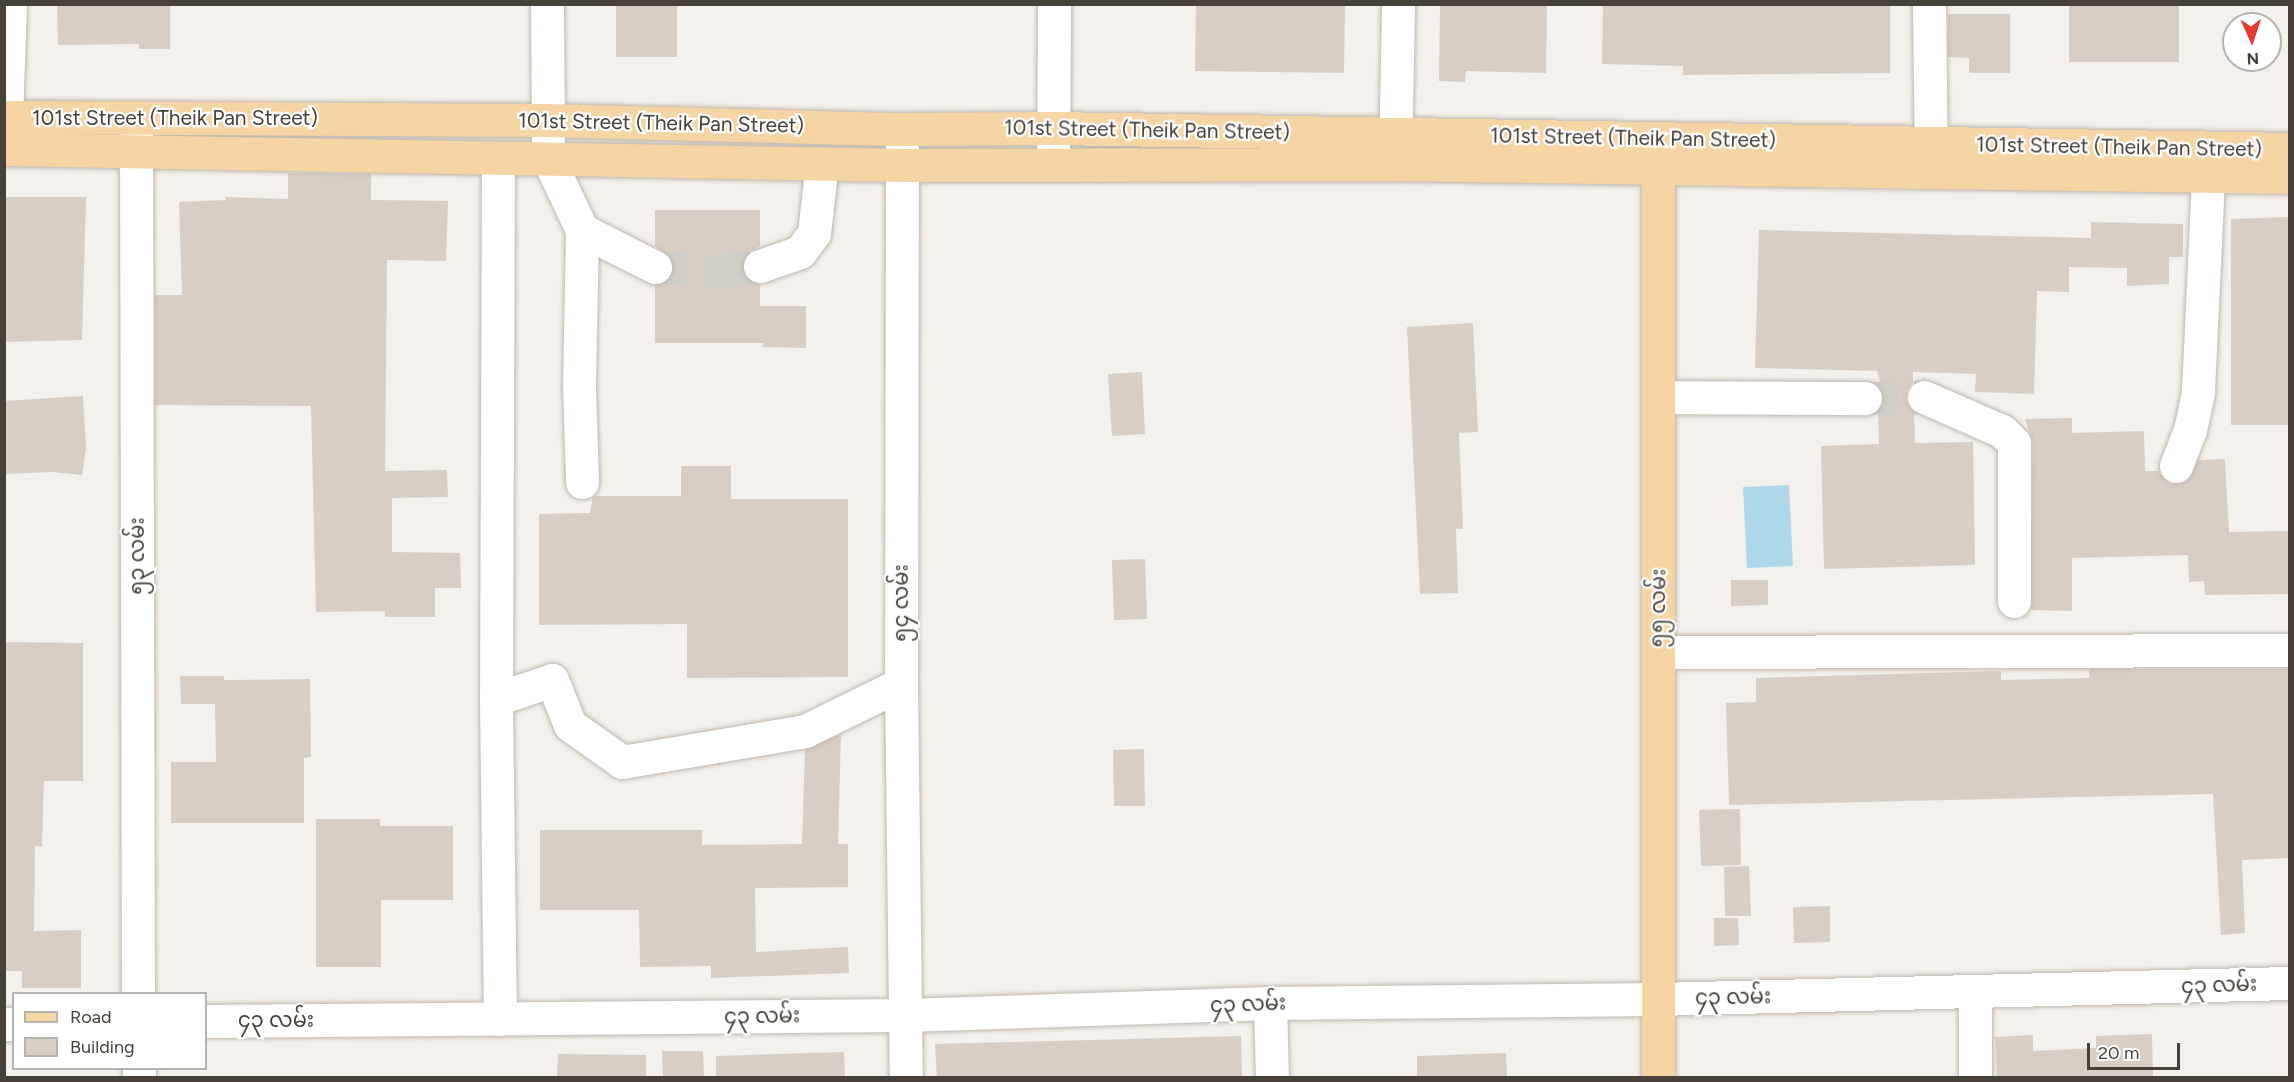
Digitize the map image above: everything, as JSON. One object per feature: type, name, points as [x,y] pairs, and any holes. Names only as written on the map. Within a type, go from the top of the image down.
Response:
[{"type":"main road","name":"101st Street (Theik Pan Street)","points":[[5,117],[547,120],[902,129],[1052,128],[1395,149],[1931,159],[2208,176],[2289,177]]},
{"type":"main road","name":"101st Street (Theik Pan Street)","points":[[5,150],[136,150],[498,159],[902,165],[1053,164],[1395,149]]},
{"type":"main road","name":"101st Street (Theik Pan Street)","points":[[1931,159],[2289,149]]},
{"type":"main road","name":"၅၅ လမ်း","points":[[1658,154],[1660,397],[1658,1077]]},
{"type":"street","points":[[5,150],[9,4]]},
{"type":"street","points":[[548,4],[548,158],[582,230],[579,385],[582,482]]},
{"type":"street","points":[[1053,164],[1054,4]]},
{"type":"street","points":[[1395,149],[1398,4]]},
{"type":"street","points":[[1929,4],[1931,159]]},
{"type":"street","name":"၅၃ လမ်း","points":[[136,118],[138,992]]},
{"type":"street","name":"၅၄ လမ်း","points":[[902,129],[902,684],[906,1077]]},
{"type":"street","points":[[498,159],[496,699],[500,1019]]},
{"type":"street","points":[[760,266],[800,252],[814,233],[822,164]]},
{"type":"street","points":[[2176,466],[2190,429],[2199,390],[2208,176]]},
{"type":"street","points":[[582,230],[655,267]]},
{"type":"street","points":[[1660,397],[1865,398]]},
{"type":"street","points":[[1924,397],[2002,431],[2014,443],[2014,601]]},
{"type":"street","points":[[1658,652],[2289,650]]},
{"type":"street","points":[[496,699],[552,680],[570,725],[622,762],[805,731],[902,684]]},
{"type":"street","name":"၄၃ လမ်း","points":[[207,1021],[906,1015],[1270,1003],[1657,999],[2289,983]]},
{"type":"street","points":[[1975,991],[1975,1077]]},
{"type":"street","points":[[1270,1003],[1272,1077]]},
{"type":"water","points":[[1789,485],[1793,566],[1747,568],[1743,487]]},
{"type":"building","points":[[57,4],[170,4],[170,49],[139,49],[139,44],[58,45]]},
{"type":"building","points":[[616,4],[677,4],[677,57],[616,57]]},
{"type":"building","points":[[1196,4],[1345,4],[1344,73],[1195,71]]},
{"type":"building","points":[[1440,4],[1547,6],[1546,73],[1466,71],[1465,82],[1439,81]]},
{"type":"building","points":[[1603,4],[1890,4],[1890,73],[1683,75],[1683,66],[1602,64]]},
{"type":"building","points":[[2069,4],[2179,4],[2179,62],[2069,62]]},
{"type":"building","points":[[1948,14],[2010,14],[2010,73],[1969,73],[1969,58],[1948,57]]},
{"type":"building","points":[[288,173],[371,174],[371,200],[448,201],[446,261],[387,260],[385,471],[447,470],[448,497],[392,498],[392,552],[460,553],[461,588],[435,588],[435,617],[385,617],[385,611],[316,612],[311,406],[155,405],[155,295],[182,295],[179,202],[226,200],[226,197],[288,199]]},
{"type":"building","points":[[4,197],[86,197],[82,340],[4,342]]},
{"type":"building","points":[[655,210],[760,210],[760,246],[745,254],[742,272],[748,281],[760,284],[760,306],[806,306],[806,348],[763,347],[763,343],[655,343],[655,285],[666,282],[674,267],[670,256],[655,246]]},
{"type":"building","points":[[2289,217],[2289,425],[2231,425],[2231,219]]},
{"type":"building","points":[[2091,222],[2183,224],[2183,257],[2169,257],[2169,284],[2127,286],[2127,268],[2069,267],[2069,292],[2037,291],[2034,394],[1975,392],[1976,374],[1913,372],[1913,382],[1907,390],[1906,400],[1914,412],[1915,443],[1973,442],[1975,565],[1824,569],[1821,446],[1879,444],[1878,411],[1884,398],[1877,371],[1755,368],[1759,230],[2091,238]]},
{"type":"building","points":[[1473,323],[1478,432],[1459,433],[1463,529],[1456,529],[1458,593],[1420,594],[1407,327]]},
{"type":"building","points":[[1142,372],[1145,434],[1112,436],[1108,374]]},
{"type":"building","points":[[83,396],[86,449],[82,475],[52,472],[5,474],[4,401]]},
{"type":"building","points":[[2072,418],[2072,433],[2144,431],[2145,471],[2158,471],[2170,484],[2187,481],[2198,460],[2225,459],[2229,532],[2289,531],[2289,594],[2205,595],[2204,581],[2189,582],[2188,555],[2072,558],[2072,611],[2030,610],[2033,443],[2025,419]]},
{"type":"building","points":[[681,466],[731,466],[731,499],[848,499],[848,677],[687,678],[687,624],[539,625],[539,514],[590,513],[593,496],[681,496]]},
{"type":"building","points":[[1145,559],[1147,619],[1114,620],[1112,560]]},
{"type":"building","points":[[1731,580],[1768,580],[1768,605],[1731,606]]},
{"type":"building","points":[[4,642],[83,643],[83,781],[44,781],[42,847],[35,846],[34,931],[81,930],[81,988],[22,988],[22,971],[4,971]]},
{"type":"building","points":[[2089,669],[2289,669],[2289,858],[2242,860],[2245,933],[2221,935],[2213,794],[1729,805],[1726,703],[1756,702],[1756,678],[2001,671],[2001,680],[2089,678]]},
{"type":"building","points":[[180,676],[224,676],[224,680],[310,679],[311,757],[304,758],[304,823],[171,823],[171,762],[216,762],[215,704],[181,704]]},
{"type":"building","points":[[841,734],[838,844],[848,844],[848,887],[755,888],[756,952],[848,947],[849,973],[711,978],[711,966],[640,967],[639,910],[540,910],[540,830],[702,830],[702,845],[802,844],[805,750]]},
{"type":"building","points":[[1144,749],[1145,806],[1114,806],[1113,750]]},
{"type":"building","points":[[1740,809],[1741,865],[1701,866],[1699,810]]},
{"type":"building","points":[[316,819],[380,819],[380,826],[453,826],[453,900],[381,900],[381,967],[316,967]]},
{"type":"building","points":[[1749,866],[1751,916],[1725,916],[1724,867]]},
{"type":"building","points":[[1830,906],[1830,942],[1794,943],[1793,907]]},
{"type":"building","points":[[1714,918],[1738,918],[1739,945],[1714,946]]},
{"type":"building","points":[[2152,1034],[2153,1077],[1997,1077],[1995,1037],[2033,1035],[2033,1051],[2096,1048],[2096,1036]]},
{"type":"building","points":[[1241,1036],[1242,1077],[937,1077],[935,1044]]},
{"type":"building","points":[[662,1051],[703,1051],[704,1077],[663,1077]]},
{"type":"building","points":[[844,1052],[845,1077],[716,1077],[716,1056]]},
{"type":"building","points":[[1506,1053],[1507,1077],[1417,1077],[1417,1056]]},
{"type":"building","points":[[558,1054],[646,1055],[646,1077],[557,1077]]},
{"type":"tunnel","points":[[655,267],[718,271],[760,266]]},
{"type":"tunnel","points":[[1865,398],[1924,397]]}]
